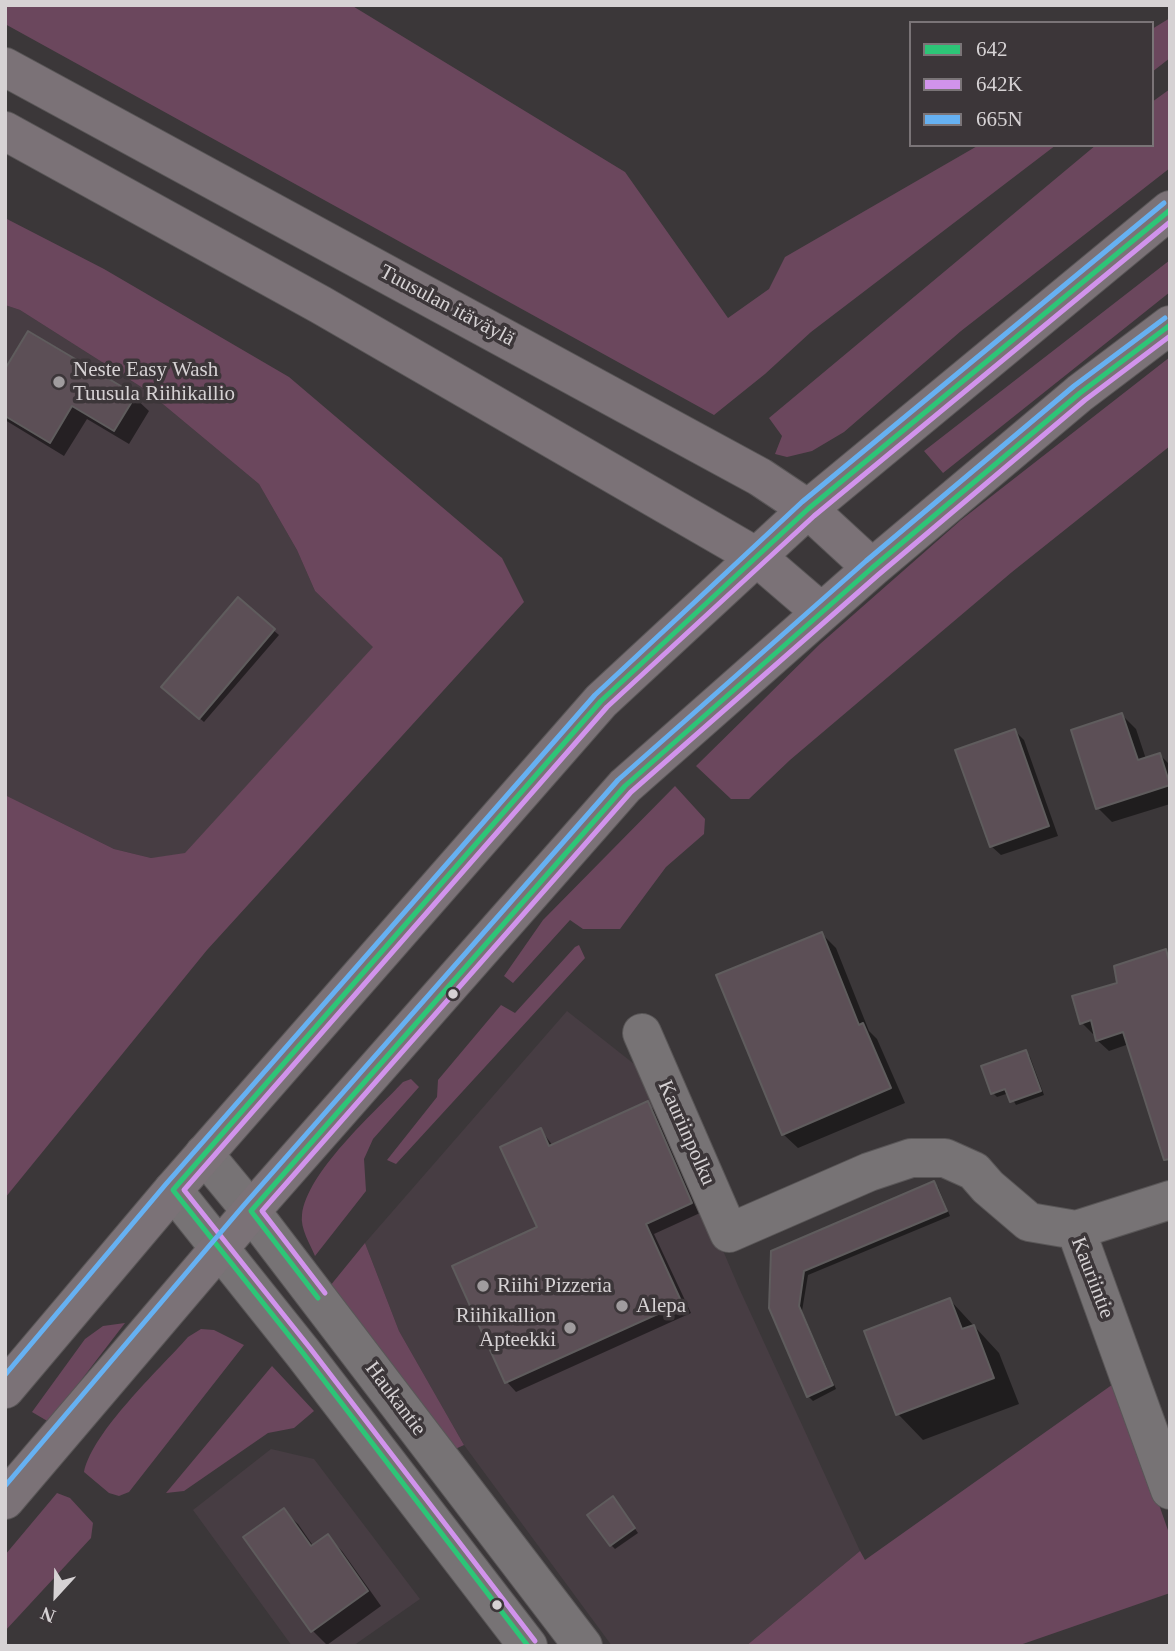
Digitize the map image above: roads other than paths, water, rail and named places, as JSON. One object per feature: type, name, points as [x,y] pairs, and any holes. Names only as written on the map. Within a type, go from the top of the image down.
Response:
[{"type":"main road","name":"Tuusulan itäväylä","points":[[5,67],[760,477],[808,509],[872,568]]},
{"type":"main road","points":[[5,131],[333,312],[757,556],[821,612]]},
{"type":"main road","points":[[5,1389],[204,1154],[601,701],[808,509],[1170,211]]},
{"type":"main road","points":[[5,1500],[251,1211],[625,786],[872,568],[1080,393],[1170,326]]},
{"type":"street","name":"Kauriinpolku","points":[[642,1033],[729,1233]]},
{"type":"street","name":"Haukantie","points":[[204,1154],[251,1211],[583,1646]]},
{"type":"street","name":"Kauriintie","points":[[729,1233],[869,1172],[911,1157],[945,1158],[974,1171],[988,1187],[1029,1222],[1076,1230],[1170,1490]]},
{"type":"street","points":[[173,1190],[528,1646]]},
{"type":"street","points":[[1076,1230],[1170,1200]]},
{"type":"place","name":"Neste Easy Wash Tuusula Riihikallio","points":[[59,382]]},
{"type":"place","name":"Riihi Pizzeria","points":[[483,1286]]},
{"type":"place","name":"Alepa","points":[[622,1306]]},
{"type":"place","name":"Riihikallion Apteekki","points":[[570,1328]]}]
